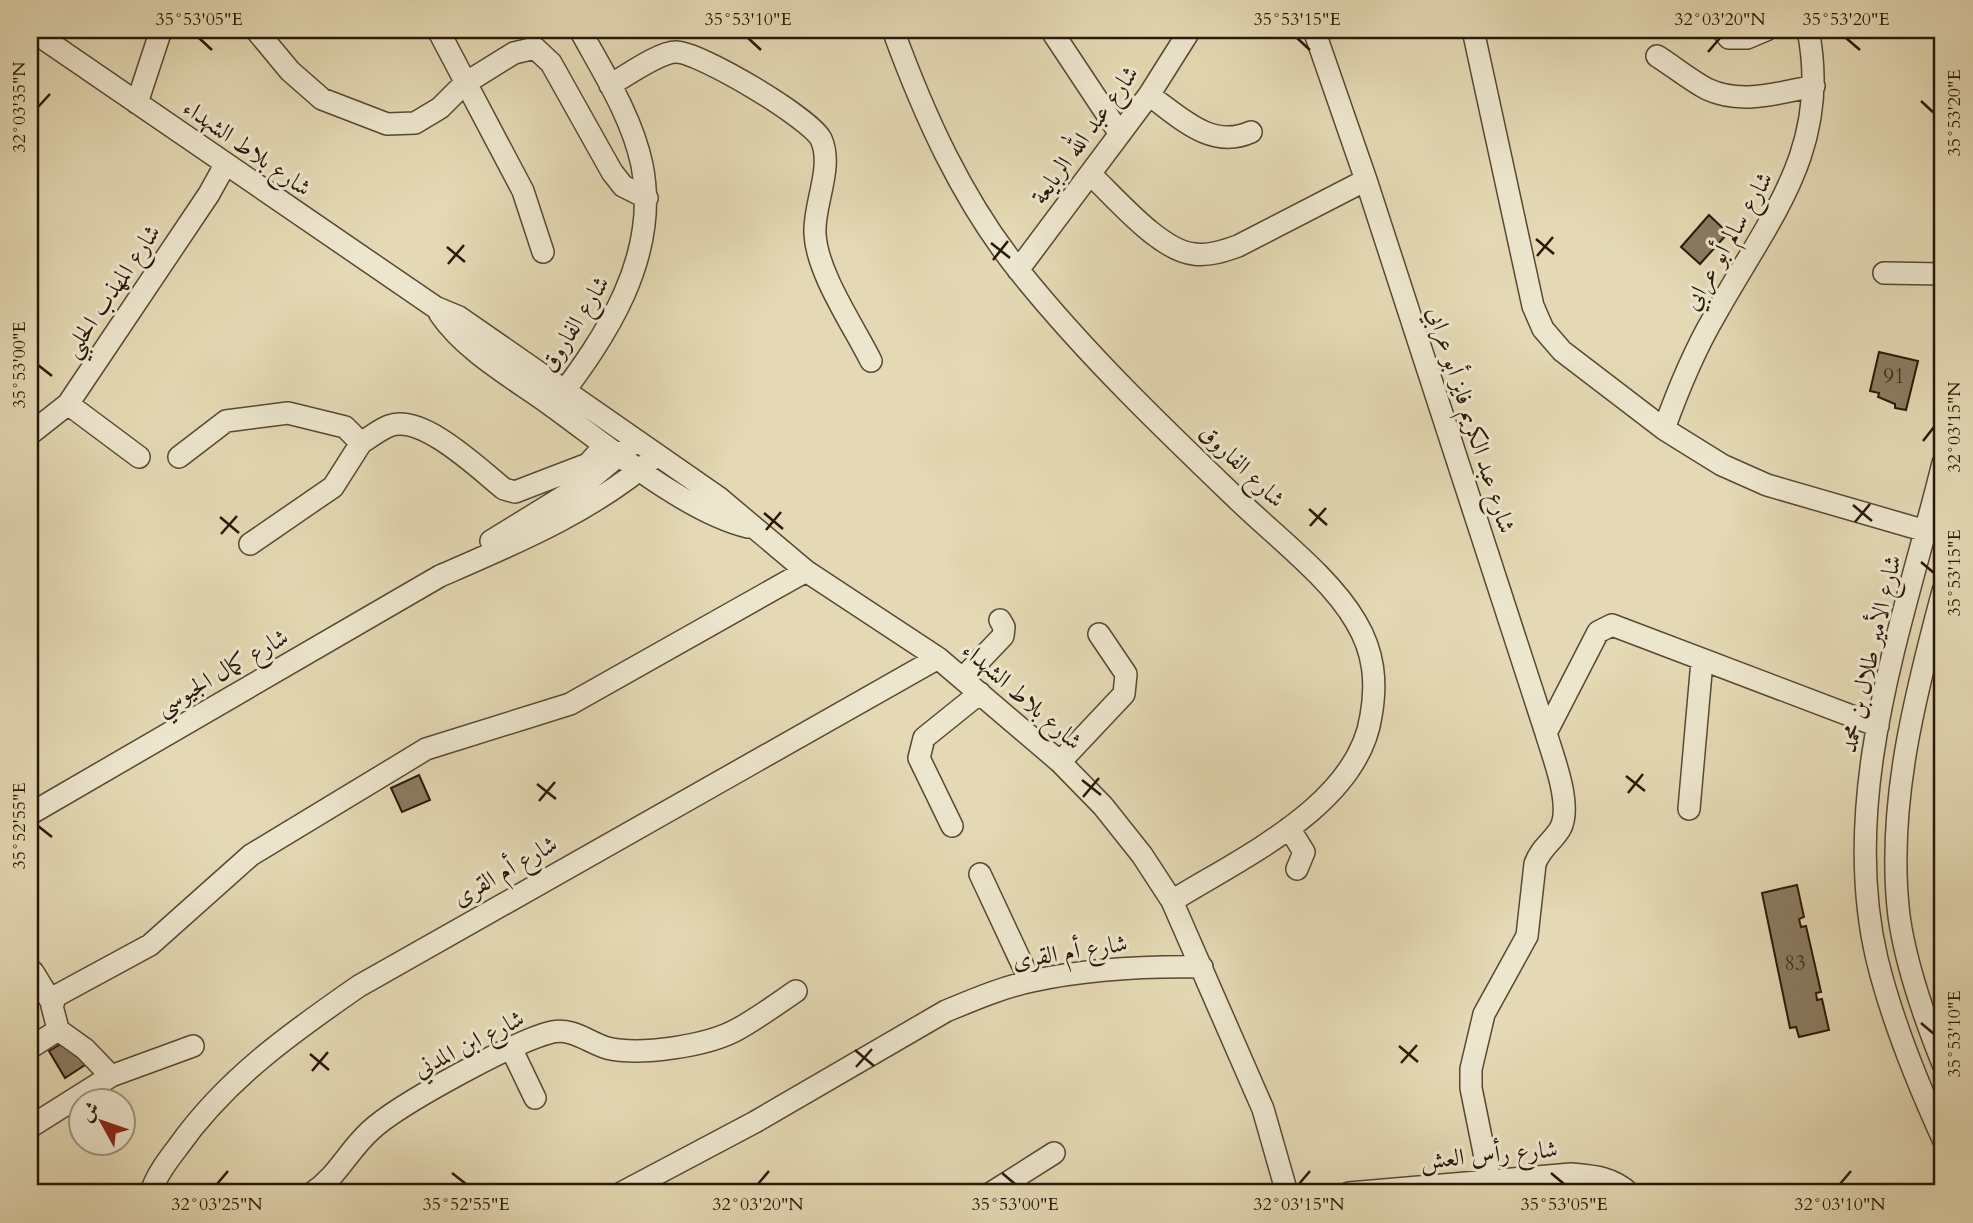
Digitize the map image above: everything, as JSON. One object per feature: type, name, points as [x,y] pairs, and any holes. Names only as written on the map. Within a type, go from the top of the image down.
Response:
[{"type":"street","name":"شارع بلاط الشهداء","points":[[31,30],[435,307],[459,317],[559,398],[612,450],[640,471],[710,513],[753,529]]},
{"type":"street","points":[[137,103],[161,30]]},
{"type":"street","points":[[256,30],[290,71],[322,99],[387,124],[415,123],[440,108],[464,84],[523,48],[540,50],[551,63],[612,172],[623,186],[646,198]]},
{"type":"street","points":[[438,30],[464,84],[523,191],[542,252]]},
{"type":"street","name":"شارع الفاروق","points":[[559,398],[606,332],[630,286],[641,245],[646,198],[641,163],[610,85],[580,30]]},
{"type":"street","name":"شارع الفاروق","points":[[893,30],[940,147],[974,205],[1018,270],[1070,330],[1340,599],[1369,647],[1374,676],[1372,707],[1361,750],[1289,828],[1172,901]]},
{"type":"street","points":[[1051,30],[1120,134]]},
{"type":"street","name":"شارع عبد الله الربايعة","points":[[1018,270],[1149,95],[1190,30]]},
{"type":"street","name":"شارع عبد الكريم فايز أبو عرابي","points":[[1314,30],[1366,180],[1546,733],[1564,807],[1560,830],[1538,854],[1531,887],[1527,936],[1484,1014],[1474,1049],[1471,1088],[1490,1182]]},
{"type":"street","points":[[1473,30],[1533,306],[1543,329],[1562,351],[1664,429],[1722,465],[1767,485],[1935,534]]},
{"type":"street","points":[[1723,30],[1729,38],[1747,38],[1766,30]]},
{"type":"street","name":"شارع سالم أبو عرابي","points":[[1664,429],[1684,373],[1794,178],[1807,137],[1814,86],[1808,30]]},
{"type":"street","points":[[610,85],[667,53],[681,52],[711,64],[754,89],[788,109],[816,131],[824,151],[823,176],[815,209],[815,236],[820,261],[871,361]]},
{"type":"street","points":[[1657,56],[1707,89],[1730,95],[1755,97],[1814,86]]},
{"type":"street","points":[[1149,95],[1196,129],[1218,138],[1235,139],[1251,132]]},
{"type":"street","name":"شارع المهذب الحلبي","points":[[30,434],[68,404],[202,205],[225,165]]},
{"type":"street","points":[[1090,174],[1171,247],[1195,254],[1221,252],[1238,246],[1366,180]]},
{"type":"street","points":[[1884,273],[1943,274]]},
{"type":"street","name":"شارع بلاط الشهداء","points":[[559,398],[657,455],[718,497],[806,571],[938,658],[1060,762],[1103,807],[1142,855],[1172,901],[1263,1109],[1287,1193]]},
{"type":"street","points":[[68,404],[139,457]]},
{"type":"street","points":[[179,457],[226,421],[288,413],[345,426],[360,443]]},
{"type":"street","points":[[250,544],[333,487],[360,443],[390,425],[413,426],[437,436],[504,489],[515,492],[588,464],[612,450]]},
{"type":"street","name":"شارع كمال الجيوسي","points":[[440,576],[468,555],[587,482],[612,450],[635,440]]},
{"type":"street","name":"شارع كمال الجيوسي","points":[[30,814],[440,576],[511,545],[640,471],[657,455]]},
{"type":"street","name":"شارع الأمير طلال بن محمد","points":[[1943,463],[1935,534],[1878,726],[1869,796],[1866,869],[1877,957],[1902,1038],[1943,1139]]},
{"type":"street","points":[[52,1003],[56,996],[150,945],[251,855],[426,749],[569,704],[806,571]]},
{"type":"street","points":[[1942,603],[1908,745],[1899,802],[1896,872],[1907,955],[1943,1064]]},
{"type":"street","points":[[963,678],[1003,636],[1004,627],[1000,620]]},
{"type":"street","points":[[1546,733],[1598,632],[1612,625],[1878,726]]},
{"type":"street","points":[[1060,762],[1124,694],[1126,674],[1100,634]]},
{"type":"street","name":"شارع أم القرى","points":[[151,1193],[171,1156],[219,1096],[276,1044],[359,986],[938,658]]},
{"type":"street","points":[[1689,809],[1702,661]]},
{"type":"street","points":[[952,826],[919,758],[919,747],[924,738],[981,693]]},
{"type":"street","points":[[1289,828],[1304,852],[1297,869]]},
{"type":"street","points":[[980,874],[1030,981]]},
{"type":"street","name":"شارع أم القرى","points":[[621,1193],[755,1122],[946,1011],[1030,981],[1135,966],[1202,967]]},
{"type":"street","points":[[30,1048],[53,1035],[57,1029],[52,1003],[33,972]]},
{"type":"street","name":"شارع ابن المدني","points":[[312,1193],[340,1170],[355,1146],[372,1129],[397,1111],[511,1048],[554,1032],[572,1032],[607,1048],[664,1050],[735,1031],[796,991]]},
{"type":"street","points":[[57,1029],[72,1038],[111,1076]]},
{"type":"street","points":[[30,1126],[111,1076],[192,1046]]},
{"type":"street","points":[[511,1048],[536,1098]]},
{"type":"street","points":[[991,1193],[1054,1153]]},
{"type":"street","name":"شارع رأس العش","points":[[1349,1193],[1571,1174],[1614,1181],[1629,1193]]},
{"type":"building","points":[[1709,215],[1728,233],[1700,264],[1681,247]]},
{"type":"building","points":[[1879,352],[1918,361],[1906,410],[1895,408],[1895,404],[1878,397],[1879,393],[1870,391]]},
{"type":"building","points":[[419,775],[430,800],[402,812],[391,788]]},
{"type":"building","points":[[1797,885],[1804,917],[1799,919],[1801,927],[1806,926],[1821,992],[1816,993],[1817,1000],[1822,999],[1829,1030],[1799,1037],[1796,1027],[1790,1028],[1762,893]]},
{"type":"building","points":[[69,1039],[85,1065],[65,1078],[49,1051]]}]
